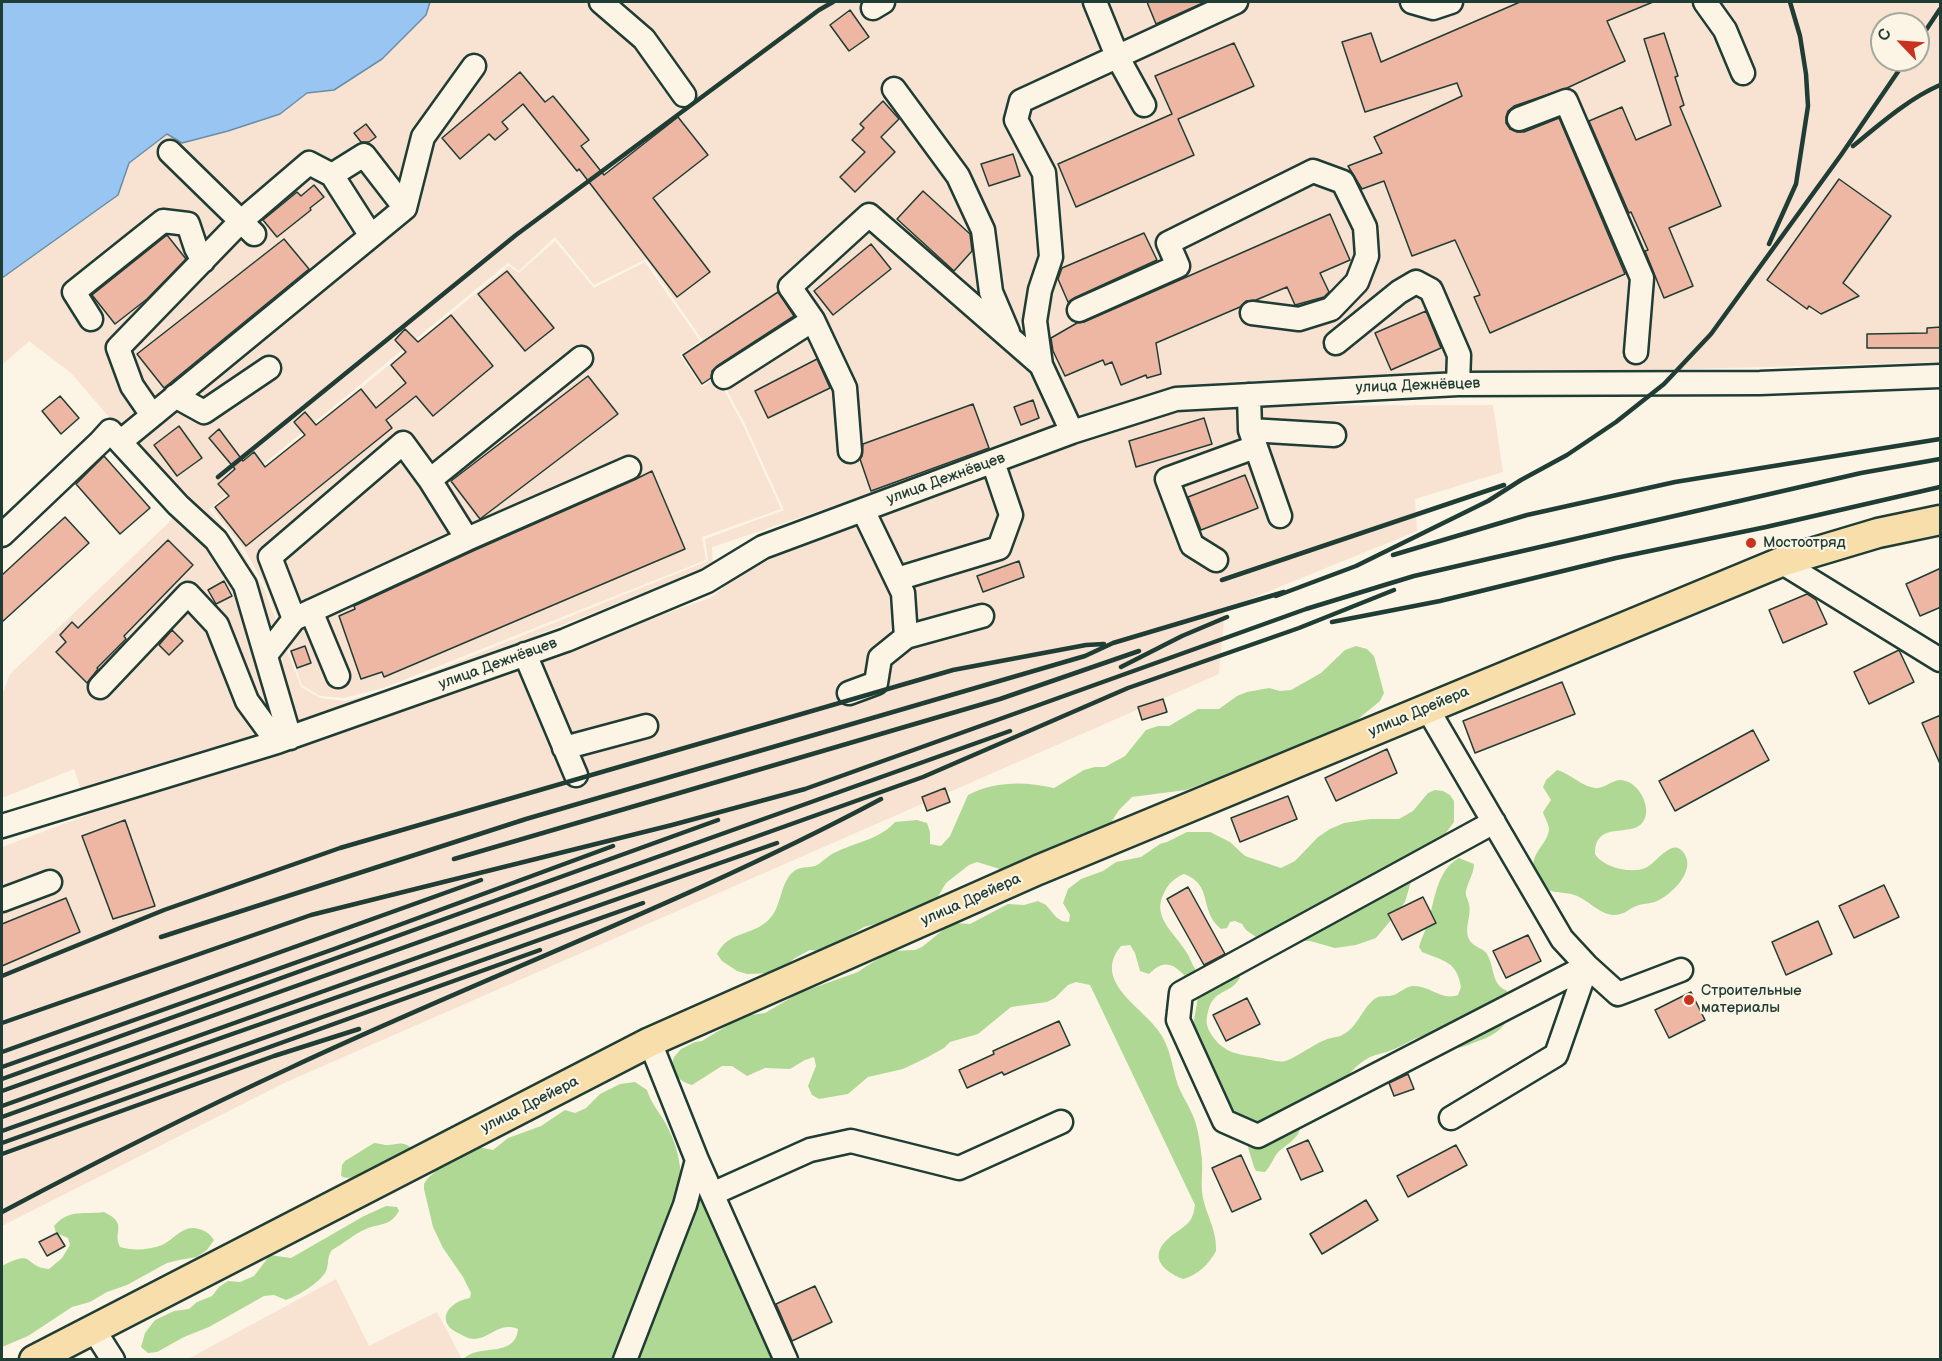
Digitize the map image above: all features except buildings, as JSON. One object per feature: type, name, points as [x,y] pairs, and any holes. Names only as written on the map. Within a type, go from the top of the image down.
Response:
[{"type":"main road","name":"улица Дрейера","points":[[34,1359],[650,1042],[1038,870],[1781,562],[1878,533],[1941,519]]},
{"type":"street","points":[[601,2],[644,39],[684,95]]},
{"type":"street","points":[[1095,2],[1117,56],[1144,105]]},
{"type":"street","points":[[1072,432],[1041,365],[1035,321],[1040,290],[1050,257],[1044,173],[1016,120],[1021,101],[1236,2]]},
{"type":"street","points":[[1412,2],[1433,8],[1451,2]]},
{"type":"street","points":[[1705,2],[1725,30],[1743,73]]},
{"type":"street","points":[[120,442],[405,208],[423,137],[474,66]]},
{"type":"street","points":[[894,89],[958,176],[983,230],[991,292],[1011,339]]},
{"type":"street","points":[[1519,119],[1566,101],[1642,278],[1636,352]]},
{"type":"street","points":[[170,152],[247,228]]},
{"type":"street","points":[[332,175],[364,155],[405,208]]},
{"type":"street","points":[[152,415],[132,386],[118,348],[203,261],[247,228],[309,163],[332,175],[371,236]]},
{"type":"street","points":[[1079,310],[1178,266],[1168,243],[1313,171],[1342,182],[1365,227],[1367,256],[1357,282],[1331,309],[1299,319],[1252,313]]},
{"type":"street","points":[[850,451],[845,388],[813,320],[790,287],[869,214],[1041,365]]},
{"type":"street","points":[[92,319],[74,292],[163,221],[188,224],[203,261]]},
{"type":"street","points":[[1336,343],[1416,282],[1431,290],[1459,355],[1458,384]]},
{"type":"street","points":[[724,377],[813,320]]},
{"type":"street","points":[[430,480],[581,358]]},
{"type":"street","points":[[175,396],[204,412],[269,368]]},
{"type":"street","name":"улица Дежнёвцев","points":[[2,826],[284,740],[566,640],[707,581],[763,548],[1072,432],[1176,399],[1458,384],[1760,383],[1941,376]]},
{"type":"street","points":[[1249,395],[1252,439],[1280,516]]},
{"type":"street","points":[[2,535],[110,431],[178,506],[216,540],[245,585],[266,655],[284,740]]},
{"type":"street","points":[[1216,560],[1192,545],[1167,479],[1252,439],[1334,435]]},
{"type":"street","points":[[338,676],[270,557],[403,443],[430,480],[467,539]]},
{"type":"street","points":[[897,579],[999,548],[1011,515],[993,462]]},
{"type":"street","points":[[266,655],[303,615],[467,539],[629,468]]},
{"type":"street","points":[[863,510],[903,593],[906,637]]},
{"type":"street","points":[[1781,562],[1941,660]]},
{"type":"street","points":[[100,687],[188,594],[217,625],[247,701],[284,740]]},
{"type":"street","points":[[849,693],[876,683],[880,658],[906,637],[982,616]]},
{"type":"street","points":[[525,654],[576,775]]},
{"type":"street","points":[[1427,708],[1562,939],[1587,966],[1618,994],[1681,970]]},
{"type":"street","points":[[564,748],[646,726]]},
{"type":"street","points":[[1494,822],[1181,993],[1178,1020],[1224,1121],[1258,1136],[1587,966]]},
{"type":"street","points":[[2,900],[50,882]]},
{"type":"street","points":[[1451,1118],[1556,1055],[1587,966]]},
{"type":"street","points":[[650,1042],[697,1160],[786,1359]]},
{"type":"street","points":[[712,1194],[810,1150],[851,1141],[959,1168],[1061,1122]]},
{"type":"street","points":[[625,1359],[685,1205],[697,1160]]},
{"type":"street","points":[[94,1330],[113,1359]]},
{"type":"shaded area","points":[[430,2],[1940,2],[1940,362],[1224,382],[1180,390],[712,547],[713,565],[347,711],[83,796],[74,769],[2,798],[2,695],[10,674],[186,506],[71,373],[29,341],[2,365],[2,278],[118,195],[129,163],[168,133],[280,114],[307,93],[334,90],[426,15]],"holes":[[[555,237],[594,285],[646,259],[703,341],[683,355],[702,384],[718,374],[745,424],[784,510],[705,539],[708,561],[387,690],[345,701],[320,698],[301,687],[264,589],[241,550],[209,509],[508,263],[519,271]]]},
{"type":"shaded area","points":[[555,241],[594,288],[645,262],[700,341],[680,355],[702,387],[717,377],[743,425],[781,509],[702,537],[706,560],[386,687],[344,698],[320,696],[302,685],[266,587],[244,549],[213,510],[509,266],[519,273]]},
{"type":"shaded area","points":[[1493,405],[1503,472],[1415,499],[1417,531],[1225,609],[1219,674],[282,1084],[2,1226],[2,847],[200,773],[710,598],[767,554],[1177,406]]},
{"type":"shaded area","points":[[336,1279],[369,1346],[437,1312],[462,1359],[188,1359]]},
{"type":"green space","points":[[1356,646],[1367,649],[1374,656],[1384,693],[1380,701],[1351,725],[1269,758],[1213,784],[1204,783],[1186,790],[1132,797],[1119,810],[1103,835],[1003,870],[977,862],[969,865],[946,883],[933,905],[899,918],[864,927],[827,949],[810,950],[773,973],[747,974],[737,971],[722,961],[717,954],[733,938],[759,927],[771,918],[788,877],[793,872],[815,866],[842,849],[882,833],[895,822],[917,820],[927,823],[930,844],[941,846],[950,836],[968,795],[978,790],[1010,784],[1032,784],[1054,788],[1084,770],[1105,767],[1125,756],[1146,730],[1158,726],[1169,726],[1198,709],[1219,709],[1247,692],[1269,688],[1280,691],[1291,690],[1321,673],[1345,650]]},
{"type":"green space","points":[[1557,770],[1595,788],[1621,780],[1632,784],[1640,792],[1646,809],[1642,823],[1628,830],[1610,832],[1602,836],[1597,842],[1595,854],[1610,866],[1625,870],[1639,870],[1650,865],[1670,849],[1680,849],[1685,855],[1687,869],[1680,882],[1669,894],[1652,903],[1639,905],[1614,915],[1603,912],[1579,897],[1550,891],[1543,886],[1534,868],[1534,862],[1549,829],[1543,812],[1551,800],[1543,787],[1546,780]]},
{"type":"green space","points":[[1435,790],[1450,795],[1454,801],[1454,822],[1412,878],[1405,902],[1376,938],[1356,945],[1335,948],[1310,941],[1256,937],[1242,924],[1235,921],[1230,922],[1227,928],[1221,929],[1210,914],[1199,885],[1184,874],[1177,877],[1164,893],[1160,910],[1162,917],[1198,973],[1237,972],[1240,977],[1233,986],[1212,1002],[1207,1015],[1211,1034],[1227,1050],[1282,1061],[1289,1060],[1320,1042],[1347,1032],[1371,1002],[1378,997],[1394,995],[1411,986],[1426,988],[1446,996],[1458,995],[1461,987],[1459,978],[1452,967],[1443,960],[1422,952],[1419,947],[1437,887],[1445,870],[1459,858],[1474,864],[1466,893],[1470,909],[1468,936],[1472,943],[1487,953],[1498,984],[1507,991],[1510,1008],[1502,1027],[1489,1037],[1458,1048],[1447,1046],[1433,1036],[1426,1035],[1365,1060],[1301,1125],[1297,1135],[1279,1151],[1265,1172],[1256,1171],[1243,1131],[1221,1099],[1192,1032],[1199,991],[1182,973],[1170,965],[1157,967],[1149,974],[1140,971],[1130,945],[1121,946],[1113,959],[1112,972],[1116,984],[1155,1026],[1165,1041],[1178,1084],[1197,1128],[1202,1158],[1203,1198],[1213,1230],[1216,1251],[1194,1275],[1183,1279],[1164,1267],[1160,1262],[1159,1251],[1171,1236],[1190,1221],[1195,1205],[1090,985],[1076,982],[1068,985],[1055,998],[1047,1002],[1011,1007],[978,1034],[950,1042],[944,1048],[903,1069],[868,1077],[848,1094],[819,1099],[812,1095],[808,1086],[816,1066],[814,1057],[790,1069],[765,1068],[747,1076],[732,1066],[722,1066],[692,1085],[679,1079],[671,1067],[674,1057],[681,1049],[702,1041],[743,1016],[765,1013],[799,993],[858,972],[891,951],[915,950],[922,947],[955,923],[970,924],[1008,904],[1024,905],[1038,901],[1046,905],[1056,917],[1069,922],[1070,915],[1063,903],[1068,889],[1081,879],[1103,871],[1116,862],[1141,857],[1160,844],[1187,832],[1210,832],[1230,842],[1245,856],[1281,868],[1295,861],[1318,837],[1330,829],[1344,823],[1370,819],[1399,819],[1413,811],[1428,793]]},
{"type":"green space","points":[[635,1082],[647,1090],[666,1123],[679,1158],[681,1190],[618,1359],[464,1359],[470,1354],[510,1344],[518,1329],[505,1327],[473,1339],[452,1329],[447,1324],[447,1313],[450,1308],[470,1298],[471,1293],[443,1248],[433,1227],[424,1189],[427,1179],[439,1168],[478,1147],[493,1150],[508,1138],[541,1126],[565,1110],[575,1113],[586,1108],[600,1094],[620,1084]]},
{"type":"green space","points":[[374,1143],[404,1144],[410,1147],[408,1151],[365,1174],[348,1178],[341,1176],[342,1165],[345,1161]]},
{"type":"green space","points":[[696,1186],[776,1359],[631,1360]]},
{"type":"green space","points":[[386,1206],[397,1207],[399,1211],[396,1216],[388,1222],[362,1231],[332,1250],[325,1273],[304,1291],[286,1300],[274,1295],[264,1296],[209,1327],[184,1337],[157,1352],[148,1353],[141,1347],[145,1333],[155,1320],[174,1311],[189,1309],[197,1302],[212,1296],[228,1281],[240,1282],[254,1276],[270,1255],[291,1258]]},
{"type":"green space","points":[[104,1212],[112,1216],[118,1224],[120,1247],[141,1249],[157,1247],[184,1230],[193,1228],[206,1232],[214,1240],[207,1250],[197,1257],[167,1263],[127,1285],[107,1292],[90,1302],[72,1307],[28,1336],[2,1347],[2,1266],[25,1259],[41,1268],[49,1269],[62,1258],[70,1245],[68,1238],[56,1233],[54,1226],[71,1214]]},
{"type":"water","points":[[2,2],[430,2],[426,15],[382,59],[334,90],[307,93],[280,114],[228,131],[182,143],[167,134],[129,163],[118,195],[2,278]]},
{"type":"railway","points":[[218,477],[516,235],[819,10],[833,2]]},
{"type":"railway","points":[[1769,244],[1796,184],[1808,106],[1800,36],[1790,2]]},
{"type":"railway","points":[[1930,24],[1940,9]]},
{"type":"railway","points":[[1276,596],[1356,566],[1488,501],[1567,455],[1616,422],[1664,384],[1711,334],[1841,155],[1898,72]]},
{"type":"railway","points":[[1853,146],[1906,105],[1940,85]]},
{"type":"railway","points":[[1393,555],[1527,515],[1675,482],[1940,439]]},
{"type":"railway","points":[[2,1023],[311,915],[672,825],[805,789],[1306,609],[1414,576],[1861,473],[1940,459]]},
{"type":"railway","points":[[1222,580],[1504,485]]},
{"type":"railway","points":[[1332,622],[1440,601],[1616,558],[1766,527],[1940,487]]},
{"type":"railway","points":[[2,1106],[923,777],[1128,688],[1299,628],[1394,590]]},
{"type":"railway","points":[[161,937],[526,819],[1085,656],[1113,643],[1284,592]]},
{"type":"railway","points":[[1121,667],[1182,636],[1227,617]]},
{"type":"railway","points":[[2,976],[164,910],[340,848],[953,670],[1086,645],[1104,644]]},
{"type":"railway","points":[[454,859],[1000,699],[1139,651]]},
{"type":"railway","points":[[2,1091],[1010,731]]},
{"type":"railway","points":[[2,1212],[254,1085],[364,1034],[662,905],[809,836],[881,799]]},
{"type":"railway","points":[[2,1079],[718,820]]},
{"type":"railway","points":[[2,1117],[777,843]]},
{"type":"railway","points":[[2,1067],[334,949],[613,846]]},
{"type":"railway","points":[[2,1052],[481,880]]},
{"type":"railway","points":[[2,1131],[643,903]]},
{"type":"railway","points":[[2,1143],[540,950]]},
{"type":"railway","points":[[2,1154],[274,1056],[359,1029]]},
{"type":"place","name":"Мостоотряд","points":[[1751,543]]},
{"type":"place","name":"Строительные материалы","points":[[1689,1000]]}]
